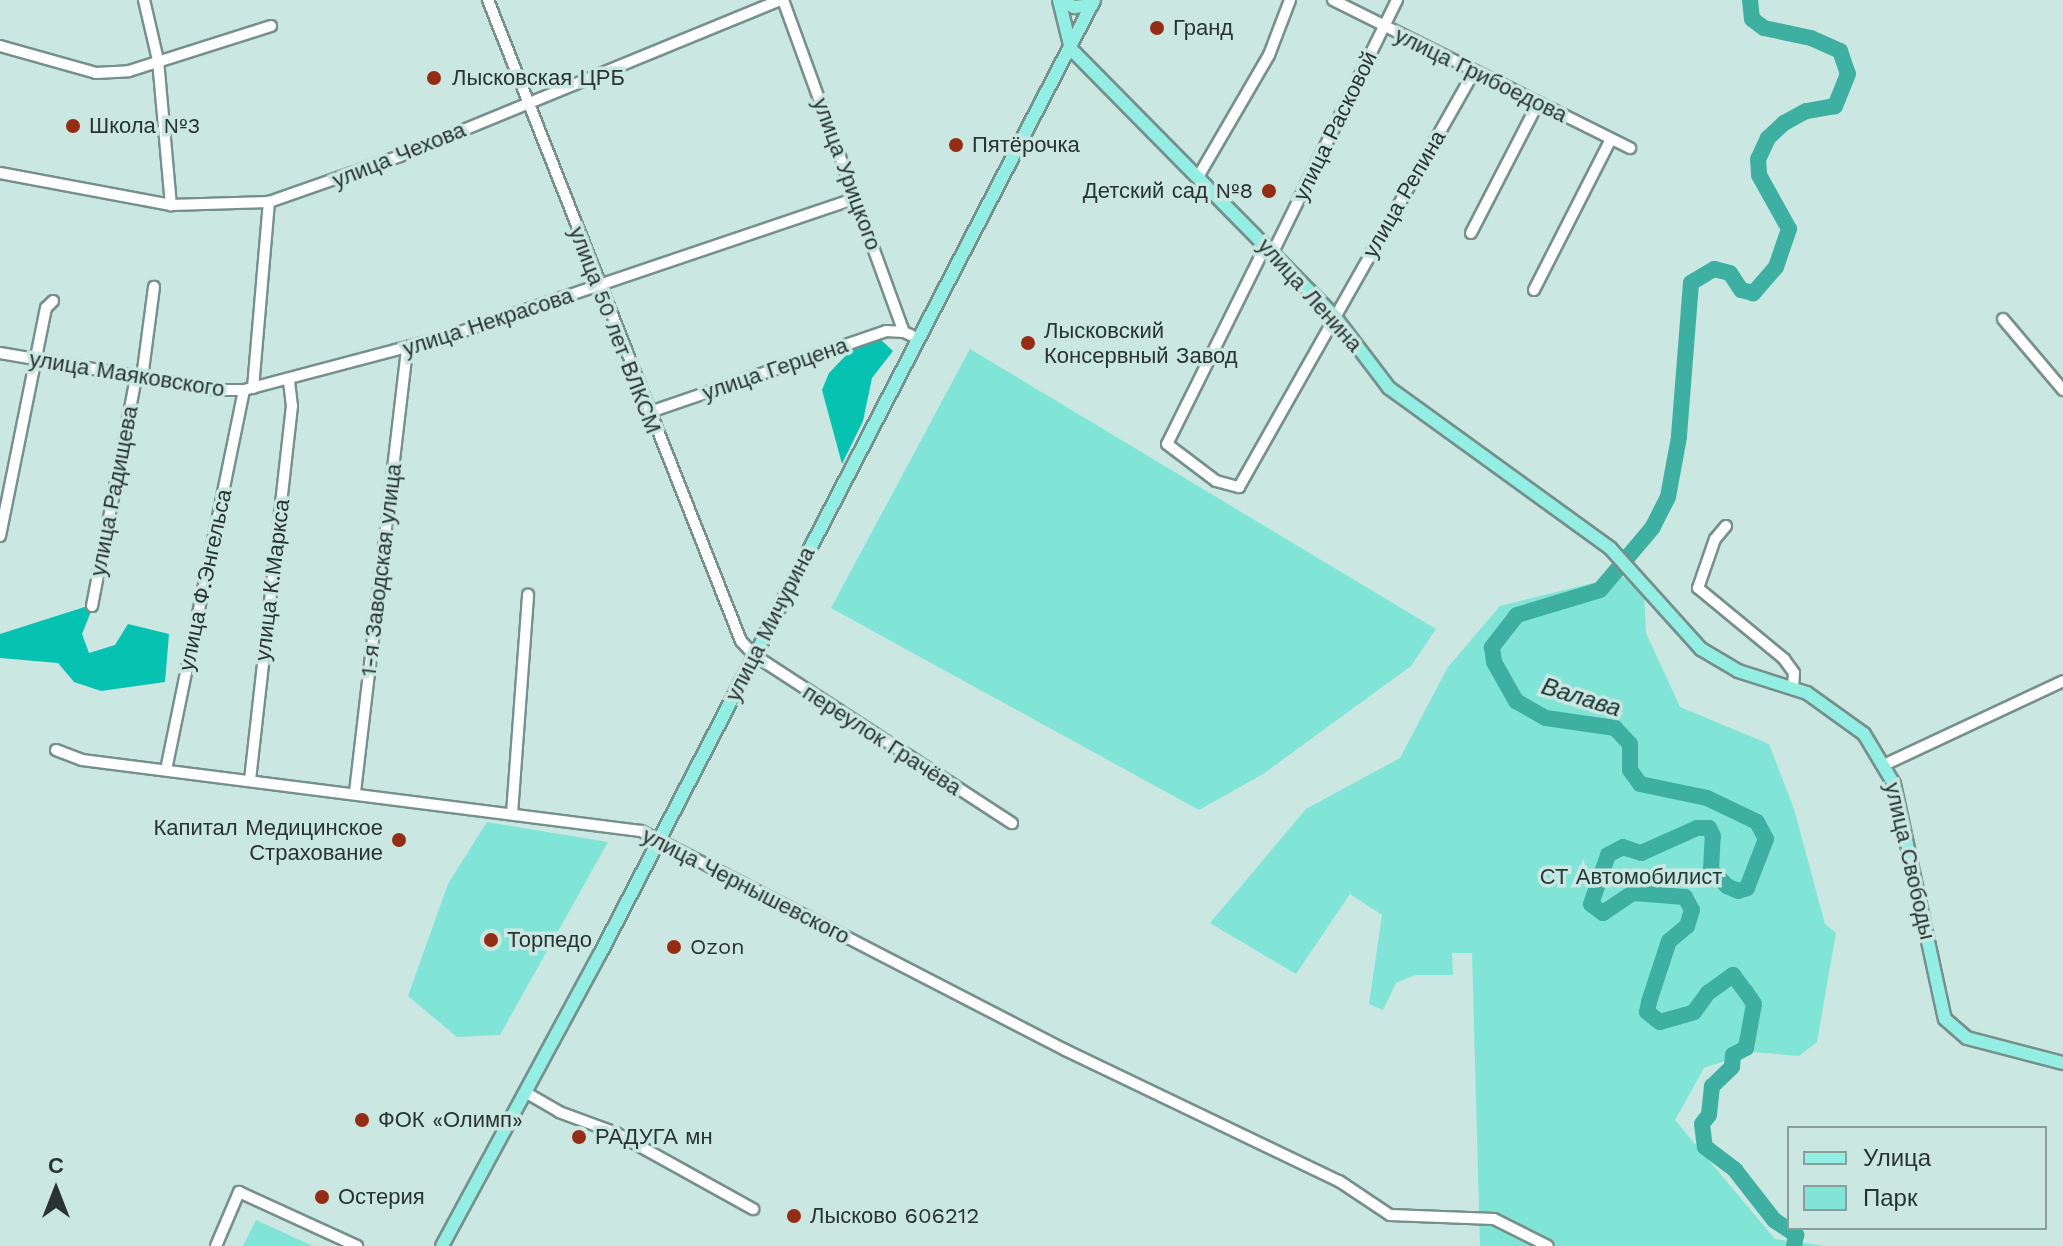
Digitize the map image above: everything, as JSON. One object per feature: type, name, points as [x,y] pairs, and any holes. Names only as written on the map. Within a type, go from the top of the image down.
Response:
[{"type":"main road","points":[[1059,0],[1074,7],[1093,3]]},
{"type":"main road","points":[[1059,0],[1071,49]]},
{"type":"main road","name":"улица Мичурина","points":[[442,1246],[658,840],[1093,3]]},
{"type":"main road","name":"улица Ленина","points":[[1071,49],[1335,317],[1389,388],[1610,548],[1652,589]]},
{"type":"main road","name":"улица Свободы","points":[[1652,589],[1701,649],[1738,671],[1793,686],[1849,719],[1886,764],[1945,1019],[1967,1038],[2063,1063]]},
{"type":"street","points":[[144,0],[158,60],[171,205]]},
{"type":"street","name":"улица 50 лет ВЛКСМ","points":[[488,0],[733,627],[754,655]]},
{"type":"street","name":"улица Чехова","points":[[0,173],[171,205],[269,202],[325,185],[781,0]]},
{"type":"street","name":"улица Урицкого","points":[[781,0],[904,332]]},
{"type":"street","points":[[1198,177],[1269,55],[1290,0]]},
{"type":"street","name":"улица Грибоедова","points":[[1333,0],[1630,148]]},
{"type":"street","name":"улица Расковой","points":[[1167,444],[1397,0]]},
{"type":"street","points":[[0,46],[96,73],[129,71],[271,26]]},
{"type":"street","name":"улица Репина","points":[[1167,444],[1216,481],[1239,487],[1474,71]]},
{"type":"street","points":[[1471,233],[1538,103]]},
{"type":"street","points":[[1534,290],[1611,139]]},
{"type":"street","name":"улица Некрасова","points":[[249,389],[407,349],[856,198]]},
{"type":"street","name":"улица Ф.Энгельса","points":[[166,770],[249,389],[269,202]]},
{"type":"street","name":"улица Радищева","points":[[92,606],[139,378],[154,287]]},
{"type":"street","points":[[0,536],[46,308],[53,301]]},
{"type":"street","points":[[2003,319],[2063,390]]},
{"type":"street","name":"улица Герцена","points":[[647,413],[886,331],[904,332]]},
{"type":"street","points":[[904,332],[919,339]]},
{"type":"street","name":"1-я Заводская улица","points":[[355,792],[407,349]]},
{"type":"street","name":"улица Маяковского","points":[[0,353],[139,378],[249,389]]},
{"type":"street","name":"улица К.Маркса","points":[[250,780],[292,406],[289,380]]},
{"type":"street","points":[[1726,526],[1699,575],[1698,588],[1784,659],[1794,673],[1793,686]]},
{"type":"street","points":[[512,814],[528,595]]},
{"type":"street","name":"переулок Грачёва","points":[[754,655],[1012,823]]},
{"type":"street","points":[[1886,764],[2063,681]]},
{"type":"street","name":"улица Чернышевского","points":[[56,750],[82,760],[628,827],[1065,1050],[1339,1181],[1390,1215],[1494,1219],[1548,1246]]},
{"type":"street","points":[[525,1092],[616,1133],[753,1209]]},
{"type":"street","points":[[216,1246],[239,1192],[357,1246]]},
{"type":"green space","points":[[879,338],[893,351],[872,378],[863,421],[842,464],[822,390],[829,373],[854,347]]},
{"type":"green space","points":[[970,349],[1436,629],[1411,666],[1263,774],[1199,810],[831,608]]},
{"type":"green space","name":"СТ Автомобилист","points":[[1621,576],[1644,592],[1646,633],[1680,707],[1769,744],[1794,809],[1825,924],[1836,933],[1817,1042],[1799,1056],[1753,1052],[1704,1068],[1675,1120],[1775,1239],[1825,1246],[1480,1246],[1472,953],[1452,953],[1453,975],[1415,975],[1396,983],[1383,1010],[1369,1004],[1382,915],[1350,894],[1296,974],[1210,923],[1306,809],[1400,758],[1448,667],[1500,606]]},
{"type":"green space","points":[[94,604],[82,634],[89,653],[115,645],[128,624],[169,634],[165,682],[101,691],[74,682],[58,663],[0,658],[0,634]]},
{"type":"green space","name":"Торпедо","points":[[487,822],[608,842],[500,1035],[457,1037],[408,996],[448,884]]},
{"type":"green space","points":[[256,1220],[313,1246],[243,1246]]},
{"type":"waterway","name":"Валава","points":[[1750,0],[1752,19],[1764,28],[1811,38],[1840,51],[1848,74],[1835,106],[1806,111],[1784,123],[1768,138],[1758,159],[1759,175],[1789,229],[1776,267],[1753,293],[1741,290],[1730,273],[1714,269],[1691,283],[1679,437],[1668,497],[1653,527],[1600,590],[1517,615],[1492,647],[1494,662],[1516,701],[1546,718],[1615,728],[1630,744],[1630,770],[1640,784],[1707,798],[1757,822],[1766,839],[1747,888],[1738,891],[1727,886],[1711,870],[1713,836],[1709,828],[1697,828],[1641,853],[1623,847],[1608,855],[1591,904],[1603,913],[1633,893],[1685,897],[1692,910],[1687,926],[1669,941],[1649,1002],[1647,1012],[1660,1022],[1694,1012],[1708,993],[1733,975],[1754,1004],[1746,1048],[1733,1055],[1732,1067],[1712,1086],[1709,1115],[1702,1124],[1705,1147],[1735,1170],[1774,1220],[1787,1229]]},
{"type":"waterway","name":"Валава","points":[[1789,1230],[1796,1235],[1794,1246]]},
{"type":"place","name":"Гранд","points":[[1157,28]]},
{"type":"place","name":"Лысковская ЦРБ","points":[[434,78]]},
{"type":"place","name":"Школа №3","points":[[73,126]]},
{"type":"place","name":"Пятёрочка","points":[[956,145]]},
{"type":"place","name":"Детский сад №8","points":[[1269,191]]},
{"type":"place","name":"Лысковский Консервный Завод","points":[[1028,343]]},
{"type":"place","name":"Капитал Медицинское Страхование","points":[[399,840]]},
{"type":"place","name":"Торпедо","points":[[491,940]]},
{"type":"place","name":"Ozon","points":[[674,947]]},
{"type":"place","name":"ФОК «Олимп»","points":[[362,1120]]},
{"type":"place","name":"РАДУГА мн","points":[[579,1137]]},
{"type":"place","name":"Остерия","points":[[322,1197]]},
{"type":"place","name":"Лысково 606212","points":[[794,1216]]}]
